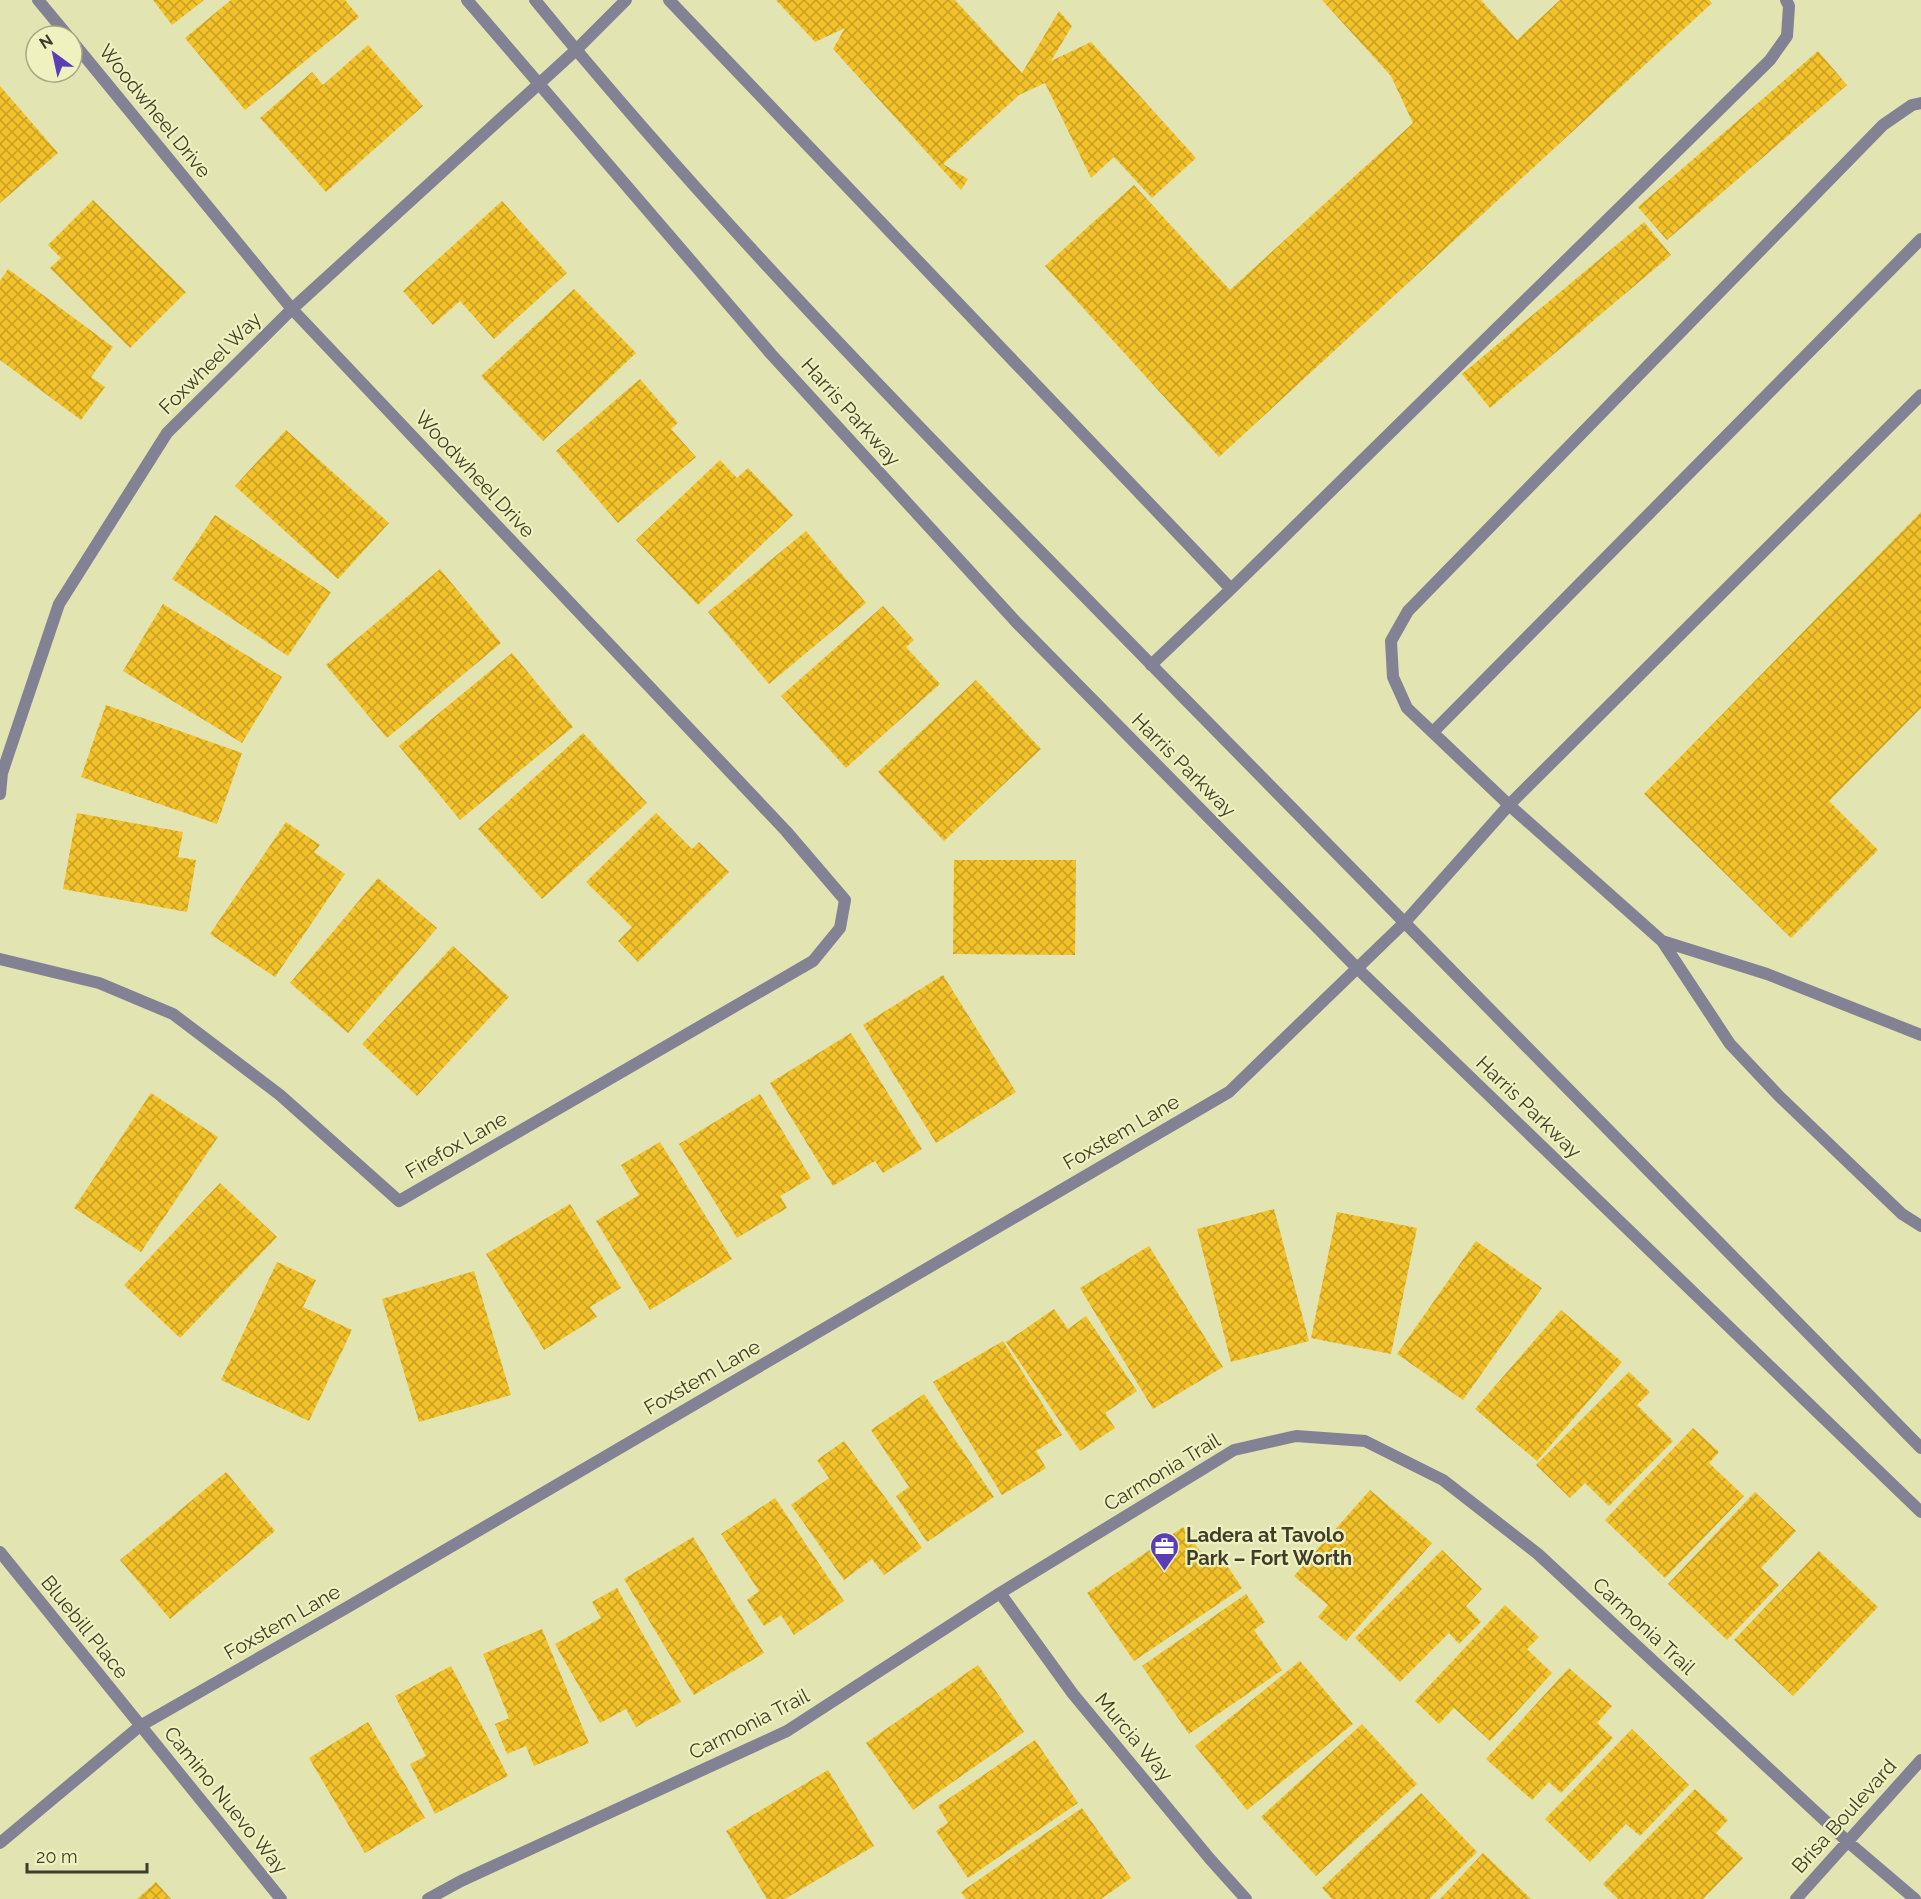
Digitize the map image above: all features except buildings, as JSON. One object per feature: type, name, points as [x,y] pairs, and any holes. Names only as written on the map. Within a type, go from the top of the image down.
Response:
[{"type":"street","points":[[38,0],[58,24]]},
{"type":"street","name":"Harris Parkway","points":[[466,0],[771,354],[1017,623],[1357,968],[1921,1512]]},
{"type":"street","name":"Harris Parkway","points":[[535,0],[712,206],[888,396],[1921,1448]]},
{"type":"street","name":"Foxwheel Way","points":[[0,794],[2,773],[59,604],[167,433],[292,309],[576,50],[626,0]]},
{"type":"street","points":[[669,0],[1232,590]]},
{"type":"street","points":[[1151,664],[1232,590],[1770,60],[1787,36],[1789,6],[1786,0]]},
{"type":"street","name":"Woodwheel Drive","points":[[84,56],[292,309],[786,831],[845,900],[840,928]]},
{"type":"street","points":[[1921,103],[1912,105],[1883,125],[1408,611],[1391,641],[1393,677],[1407,708],[1509,806],[1662,941],[1730,1044],[1779,1096],[1893,1206],[1921,1226]]},
{"type":"street","points":[[1433,732],[1921,239]]},
{"type":"street","name":"Foxstem Lane","points":[[0,1843],[140,1726],[1229,1092],[1405,922],[1509,806],[1921,395]]},
{"type":"street","name":"Firefox Lane","points":[[0,958],[99,983],[173,1014],[280,1095],[399,1201],[813,961],[840,928]]},
{"type":"street","points":[[1662,941],[1767,974],[1921,1035]]},
{"type":"street","name":"Carmonia Trail","points":[[428,1899],[461,1881],[788,1731],[1000,1593],[1234,1450],[1296,1436],[1365,1441],[1443,1480],[1538,1554],[1848,1842],[1915,1899]]},
{"type":"street","name":"Bluebill Place","points":[[0,1552],[140,1726]]},
{"type":"street","name":"Murcia Way","points":[[1000,1593],[1073,1694],[1246,1899]]},
{"type":"street","name":"Camino Nuevo Way","points":[[140,1726],[281,1899]]},
{"type":"street","name":"Brisa Boulevard","points":[[1796,1899],[1921,1760]]},
{"type":"place","name":"Ladera at Tavolo Park – Fort Worth","points":[[1165,1572]]}]
